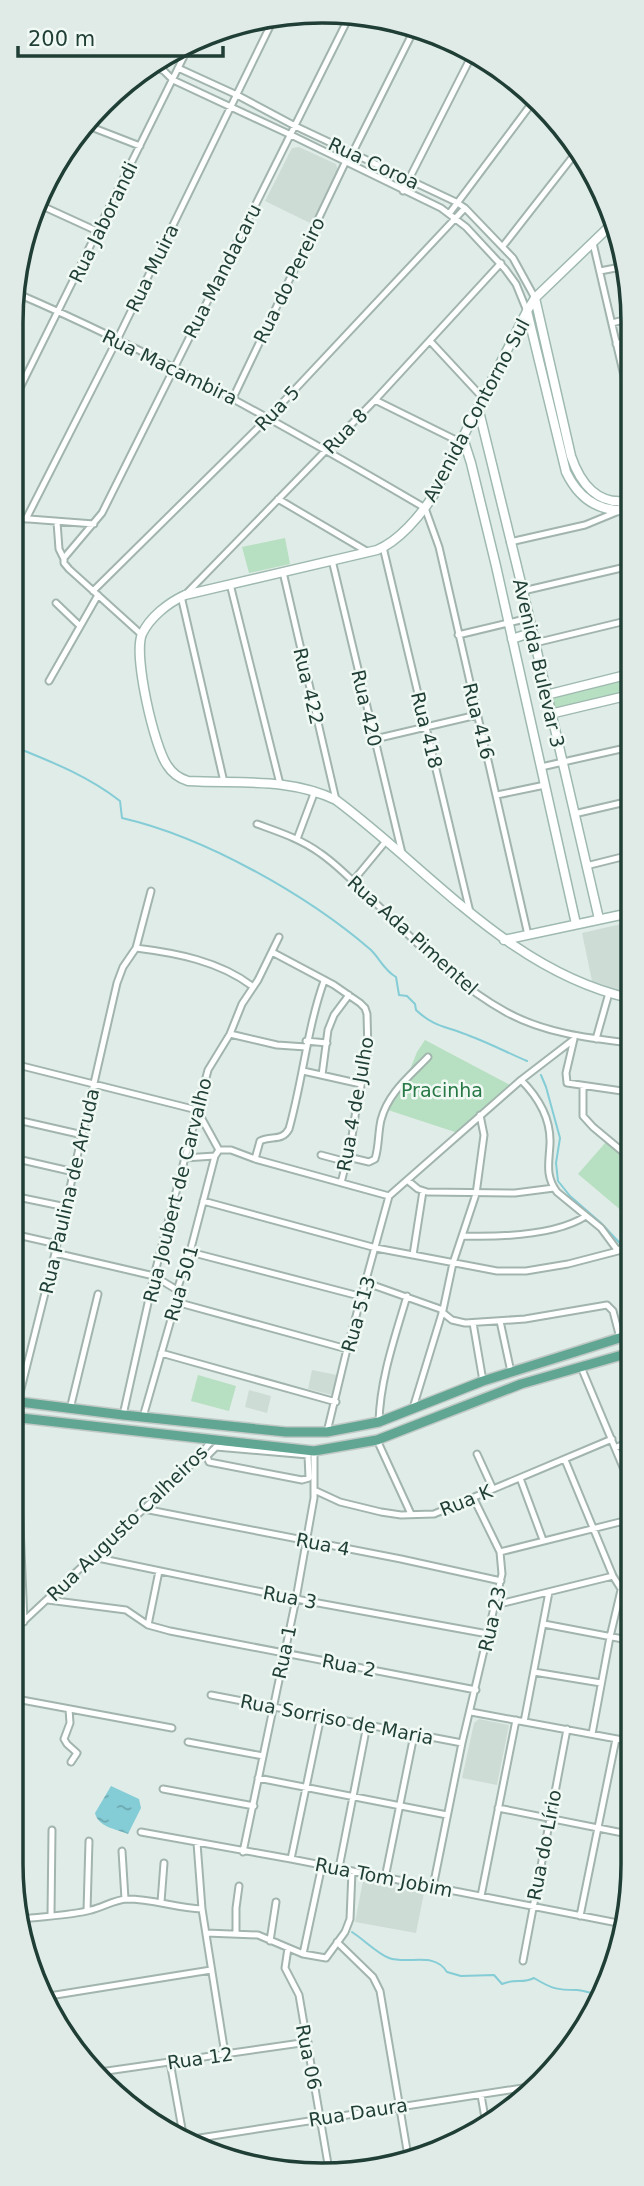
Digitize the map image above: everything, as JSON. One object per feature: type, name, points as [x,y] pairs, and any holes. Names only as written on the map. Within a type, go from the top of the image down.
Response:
[{"type":"main road","points":[[23,1402],[143,1418],[286,1432],[327,1432],[379,1422],[478,1382],[621,1338]]},
{"type":"main road","points":[[23,1418],[314,1451],[377,1440],[541,1378],[621,1355]]},
{"type":"main road","points":[[495,1377],[500,1393]]},
{"type":"main road","points":[[478,1382],[479,1400]]},
{"type":"main road","points":[[98,1427],[100,1412]]},
{"type":"street","name":"Rua Mandacaru","points":[[64,559],[102,513],[345,23]]},
{"type":"street","name":"Rua Muira","points":[[26,519],[269,28]]},
{"type":"street","points":[[353,152],[411,37]]},
{"type":"street","name":"Rua Jaborandi","points":[[23,380],[60,312],[183,57]]},
{"type":"street","points":[[403,191],[469,61]]},
{"type":"street","name":"Rua Coroa","points":[[178,68],[456,202],[503,246],[536,298]]},
{"type":"street","points":[[164,71],[178,68]]},
{"type":"street","points":[[161,70],[173,80]]},
{"type":"street","name":"Rua Coroa","points":[[173,80],[449,214],[501,263],[516,284],[527,311]]},
{"type":"street","points":[[449,214],[530,106]]},
{"type":"street","points":[[94,128],[140,146]]},
{"type":"street","points":[[503,246],[572,158]]},
{"type":"street","name":"Rua do Pereiro","points":[[233,398],[345,163]]},
{"type":"street","points":[[46,208],[99,232]]},
{"type":"street","name":"Rua 5","points":[[49,681],[96,593],[269,417],[465,208]]},
{"type":"street","name":"Avenida Contorno Sul","points":[[142,635],[160,612],[183,596],[368,552],[383,547],[405,529],[425,508],[440,483],[527,311],[536,298],[606,230]]},
{"type":"street","points":[[593,243],[621,363]]},
{"type":"street","name":"Rua 8","points":[[183,596],[375,400],[501,263]]},
{"type":"street","points":[[600,271],[616,268]]},
{"type":"street","name":"Rua Macambira","points":[[24,296],[233,398],[425,508]]},
{"type":"street","points":[[536,298],[566,472],[573,486],[589,502],[606,509],[621,505]]},
{"type":"street","points":[[527,311],[556,411]]},
{"type":"street","points":[[612,323],[621,321]]},
{"type":"street","points":[[430,341],[482,397]]},
{"type":"street","points":[[616,344],[621,343]]},
{"type":"street","points":[[375,400],[461,440]]},
{"type":"street","name":"Avenida Bulevar 3","points":[[478,407],[599,919]]},
{"type":"street","name":"Avenida Bulevar 3","points":[[461,440],[471,463],[576,924]]},
{"type":"street","points":[[278,499],[368,552]]},
{"type":"street","points":[[509,542],[585,525],[621,506]]},
{"type":"street","name":"Rua 416","points":[[425,508],[439,547],[527,935]]},
{"type":"street","points":[[23,519],[94,524]]},
{"type":"street","points":[[57,522],[58,544],[69,569],[142,635],[139,649],[142,677],[153,726],[166,763],[176,775],[184,780],[280,784],[315,791],[336,800],[504,940],[578,982],[621,996]]},
{"type":"street","name":"Rua 418","points":[[383,547],[470,912]]},
{"type":"street","name":"Rua 420","points":[[332,560],[402,855]]},
{"type":"street","points":[[523,591],[621,568]]},
{"type":"street","name":"Rua 422","points":[[283,572],[336,800]]},
{"type":"street","points":[[230,584],[280,784]]},
{"type":"street","points":[[183,596],[224,782]]},
{"type":"street","points":[[56,603],[80,626]]},
{"type":"street","points":[[458,635],[529,618]]},
{"type":"street","points":[[512,639],[524,635],[533,639],[621,622]]},
{"type":"street","points":[[546,695],[621,676]]},
{"type":"street","points":[[550,714],[621,697]]},
{"type":"street","points":[[375,740],[477,715]]},
{"type":"street","points":[[541,767],[621,749]]},
{"type":"street","points":[[497,795],[545,785]]},
{"type":"street","points":[[297,839],[315,791]]},
{"type":"street","points":[[574,814],[621,803]]},
{"type":"street","name":"Rua Ada Pimentel","points":[[257,824],[297,839],[320,852],[449,972],[483,998],[525,1021],[574,1038],[621,1042]]},
{"type":"street","points":[[353,881],[386,841]]},
{"type":"street","points":[[586,866],[621,857]]},
{"type":"street","name":"Rua Paulina de Arruda","points":[[23,1371],[55,1253],[117,983],[123,967],[136,948],[151,891]]},
{"type":"street","points":[[504,940],[621,915]]},
{"type":"street","name":"Rua Joubert de Carvalho","points":[[122,1415],[154,1276],[208,1070],[230,1034],[242,1004],[258,980],[279,937]]},
{"type":"street","points":[[136,948],[174,954],[219,966],[253,986]]},
{"type":"street","name":"Rua 4 de Julho","points":[[272,952],[349,995],[365,1008],[367,1014],[369,1044],[341,1183]]},
{"type":"street","points":[[255,1159],[260,1141],[280,1138],[289,1129],[303,1071],[306,1044],[324,981]]},
{"type":"street","points":[[596,1039],[609,993]]},
{"type":"street","points":[[322,1075],[328,1030],[334,1015],[349,995]]},
{"type":"street","points":[[230,1034],[277,1045],[327,1043]]},
{"type":"street","points":[[184,1158],[231,1150],[389,1196],[520,1080],[574,1038]]},
{"type":"street","points":[[574,1038],[565,1080],[570,1084],[621,1091]]},
{"type":"street","points":[[321,1156],[367,1162],[375,1159],[382,1117],[387,1105],[400,1085],[428,1058]]},
{"type":"street","points":[[23,1066],[197,1110],[217,1153]]},
{"type":"street","points":[[303,1071],[361,1084]]},
{"type":"street","points":[[203,1201],[376,1248],[478,1269],[519,1272],[568,1264],[620,1250],[601,1228],[554,1188],[547,1165],[550,1143],[546,1118],[539,1102],[520,1080]]},
{"type":"street","points":[[583,1086],[583,1116],[621,1150]]},
{"type":"street","points":[[413,1408],[443,1311],[453,1263],[476,1194],[484,1135],[480,1115]]},
{"type":"street","points":[[23,1121],[83,1135]]},
{"type":"street","name":"Rua 501","points":[[143,1418],[217,1153]]},
{"type":"street","points":[[23,1160],[74,1171]]},
{"type":"street","points":[[407,1180],[423,1191],[476,1194],[554,1188]]},
{"type":"street","points":[[413,1255],[423,1191]]},
{"type":"street","name":"Rua 513","points":[[327,1432],[389,1196]]},
{"type":"street","points":[[23,1198],[66,1207]]},
{"type":"street","points":[[462,1236],[518,1235],[568,1224],[586,1216]]},
{"type":"street","points":[[23,1236],[57,1244]]},
{"type":"street","points":[[190,1252],[363,1297]]},
{"type":"street","points":[[55,1253],[154,1276],[177,1290]]},
{"type":"street","points":[[367,1283],[443,1311],[457,1323],[500,1321],[607,1305],[612,1308],[621,1330]]},
{"type":"street","points":[[70,1409],[98,1294]]},
{"type":"street","points":[[379,1422],[388,1361],[407,1296]]},
{"type":"street","points":[[176,1302],[347,1349]]},
{"type":"street","points":[[500,1321],[511,1372]]},
{"type":"street","points":[[473,1323],[478,1382]]},
{"type":"street","points":[[160,1353],[335,1402]]},
{"type":"street","points":[[581,1367],[621,1462]]},
{"type":"street","name":"Rua K","points":[[314,1487],[340,1502],[381,1512],[434,1514],[612,1439]]},
{"type":"street","name":"Rua Augusto Calheiros","points":[[24,1622],[195,1461],[212,1440]]},
{"type":"street","points":[[377,1440],[411,1514]]},
{"type":"street","points":[[615,1447],[621,1445]]},
{"type":"street","points":[[216,1447],[308,1455],[309,1478],[302,1480],[209,1462],[207,1456],[216,1447]]},
{"type":"street","name":"Rua 1","points":[[243,1852],[296,1599],[314,1487],[314,1451]]},
{"type":"street","points":[[477,1454],[493,1489]]},
{"type":"street","points":[[565,1460],[612,1576],[621,1590],[592,1734]]},
{"type":"street","points":[[195,1461],[314,1487]]},
{"type":"street","points":[[520,1478],[543,1541]]},
{"type":"street","name":"Rua 23","points":[[433,1887],[462,1743],[501,1581],[500,1552],[474,1499]]},
{"type":"street","name":"Rua 4","points":[[144,1509],[501,1581]]},
{"type":"street","points":[[500,1552],[621,1522]]},
{"type":"street","name":"Rua 3","points":[[93,1557],[296,1599],[488,1634]]},
{"type":"street","points":[[145,1622],[159,1571]]},
{"type":"street","points":[[495,1605],[612,1576]]},
{"type":"street","points":[[524,1722],[549,1592]]},
{"type":"street","name":"Rua 2","points":[[48,1601],[126,1610],[145,1622],[193,1636],[476,1690]]},
{"type":"street","name":"Rua Paulina de Arruda","points":[[23,1604],[24,1622]]},
{"type":"street","points":[[544,1624],[621,1639]]},
{"type":"street","points":[[534,1672],[601,1683]]},
{"type":"street","name":"Rua Sorriso de Maria","points":[[211,1695],[462,1743]]},
{"type":"street","points":[[23,1700],[172,1728]]},
{"type":"street","points":[[69,1709],[70,1723],[64,1739],[77,1753],[71,1762]]},
{"type":"street","points":[[471,1712],[621,1740]]},
{"type":"street","points":[[291,1859],[321,1716]]},
{"type":"street","points":[[481,1896],[516,1720]]},
{"type":"street","points":[[339,1868],[367,1725]]},
{"type":"street","name":"Rua do Lírio","points":[[523,1961],[567,1729]]},
{"type":"street","points":[[385,1878],[414,1735]]},
{"type":"street","points":[[580,1916],[616,1739]]},
{"type":"street","points":[[188,1742],[263,1756]]},
{"type":"street","points":[[258,1778],[447,1815]]},
{"type":"street","points":[[163,1789],[254,1806]]},
{"type":"street","points":[[498,1808],[621,1833]]},
{"type":"street","points":[[51,1915],[52,1830]]},
{"type":"street","name":"Rua Tom Jobim","points":[[141,1832],[615,1921]]},
{"type":"street","points":[[86,1911],[89,1841]]},
{"type":"street","points":[[197,1843],[202,1909],[225,2054]]},
{"type":"street","points":[[122,1851],[125,1899]]},
{"type":"street","points":[[161,1902],[164,1863]]},
{"type":"street","points":[[303,1954],[321,1865]]},
{"type":"street","points":[[206,1933],[258,1935],[303,1954],[326,1958],[350,1919],[352,1871]]},
{"type":"street","points":[[236,1933],[239,1886]]},
{"type":"street","points":[[28,1918],[86,1911],[125,1899],[202,1909]]},
{"type":"street","points":[[270,1941],[276,1902]]},
{"type":"street","points":[[337,1942],[378,1984],[407,2150]]},
{"type":"street","name":"Rua 06","points":[[288,1948],[285,1968],[299,1995],[328,2163]]},
{"type":"street","points":[[54,1995],[211,1970]]},
{"type":"street","name":"Rua 12","points":[[106,2071],[308,2042]]},
{"type":"street","points":[[170,2062],[180,2127]]},
{"type":"street","name":"Rua Daura","points":[[199,2136],[520,2088]]},
{"type":"street","points":[[481,2095],[484,2115]]},
{"type":"shaded area","points":[[299,147],[336,164],[338,171],[312,224],[265,201],[292,148]]},
{"type":"shaded area","points":[[621,924],[621,993],[592,981],[582,933]]},
{"type":"shaded area","points":[[312,1370],[337,1375],[332,1395],[308,1389]]},
{"type":"shaded area","points":[[249,1390],[271,1396],[267,1413],[245,1407]]},
{"type":"shaded area","points":[[479,1719],[509,1725],[497,1785],[462,1778],[474,1723]]},
{"type":"shaded area","points":[[363,1881],[424,1893],[416,1933],[355,1922]]},
{"type":"green space","points":[[285,538],[290,564],[249,573],[242,547]]},
{"type":"green space","points":[[621,679],[621,694],[556,710],[551,706],[553,695]]},
{"type":"green space","name":"Pracinha","points":[[425,1040],[514,1087],[458,1133],[385,1109],[402,1090],[417,1052]]},
{"type":"green space","points":[[606,1142],[621,1155],[621,1210],[578,1174]]},
{"type":"green space","points":[[198,1375],[236,1386],[229,1411],[191,1401]]},
{"type":"water","points":[[111,1786],[139,1799],[141,1808],[128,1834],[104,1824],[95,1813]]},
{"type":"waterway","points":[[23,750],[69,770],[108,792],[120,801],[122,818],[187,839],[254,870],[286,889],[371,950],[396,977],[399,995],[407,996],[423,1016],[435,1024],[527,1061]]},
{"type":"waterway","points":[[541,1075],[560,1138],[556,1163],[558,1181],[621,1244]]},
{"type":"waterway","points":[[352,1932],[380,1953],[396,1960],[428,1960],[442,1966],[447,1972],[461,1976],[494,1975],[502,1984],[534,1978],[555,1988],[592,1993]]}]
